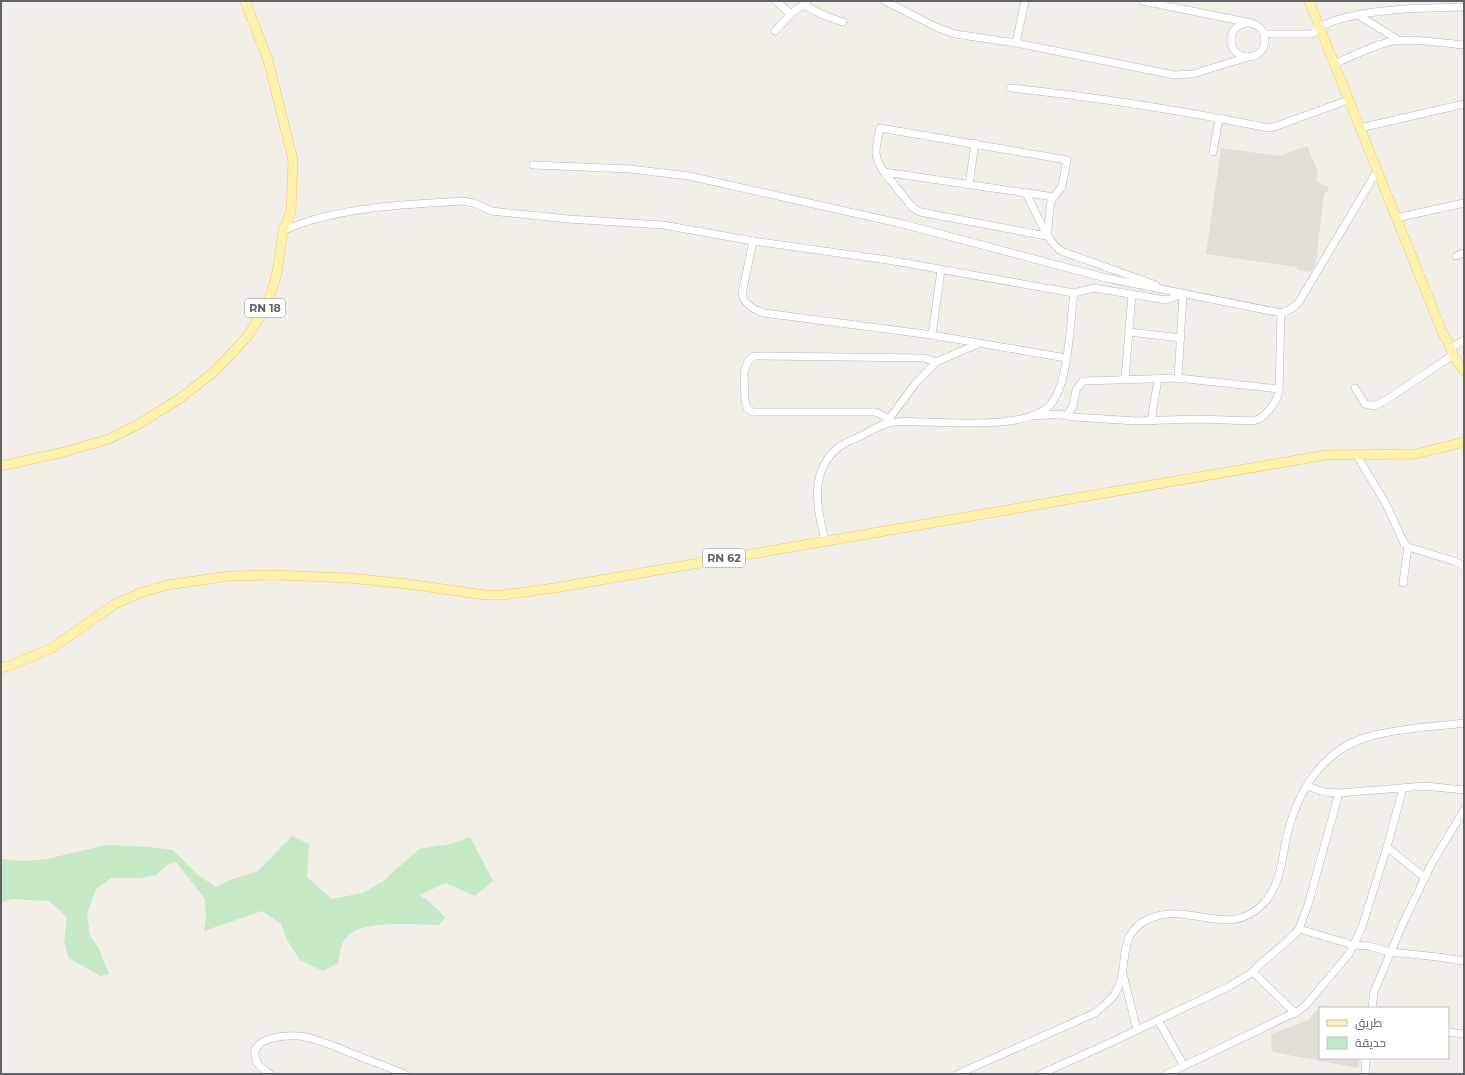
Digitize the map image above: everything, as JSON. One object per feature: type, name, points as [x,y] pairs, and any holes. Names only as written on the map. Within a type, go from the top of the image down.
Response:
[{"type":"main road","name":"RN 18","points":[[1,466],[64,452],[109,439],[139,424],[172,403],[215,371],[247,337],[267,306],[277,273],[283,231],[290,211],[293,160],[268,60],[245,1]]},
{"type":"main road","points":[[1309,1],[1441,328],[1452,352],[1464,371]]},
{"type":"main road","name":"RN 62","points":[[1,668],[52,648],[114,604],[140,593],[167,586],[229,576],[276,575],[348,578],[485,595],[503,595],[1326,455],[1415,454],[1464,442]]},
{"type":"street","points":[[776,1],[791,14]]},
{"type":"street","points":[[885,1],[936,27],[955,34],[1016,43],[1174,75],[1193,74],[1251,56],[1261,50],[1265,40],[1264,34],[1256,25],[1251,23],[1143,1]]},
{"type":"street","points":[[1016,43],[1025,1]]},
{"type":"street","points":[[775,31],[791,14],[805,3],[812,11],[843,22]]},
{"type":"street","points":[[1264,34],[1315,34],[1320,28],[1343,18],[1395,9],[1464,7]]},
{"type":"street","points":[[1358,15],[1400,41]]},
{"type":"street","points":[[1251,23],[1240,25],[1235,29],[1231,39],[1234,50],[1244,56],[1251,56]]},
{"type":"street","points":[[1334,64],[1382,44],[1400,41],[1464,45]]},
{"type":"street","points":[[1010,88],[1186,111],[1269,128],[1348,100]]},
{"type":"street","points":[[1360,128],[1464,104]]},
{"type":"street","points":[[1213,152],[1219,118]]},
{"type":"street","points":[[880,128],[975,143],[1067,160],[1062,186],[1052,201],[1047,236],[920,212],[912,207],[879,165],[875,154],[880,128]]},
{"type":"street","points":[[969,185],[975,143]]},
{"type":"street","points":[[533,165],[630,169],[689,176],[903,224],[1106,278],[1281,313],[1293,308],[1299,302],[1377,172]]},
{"type":"street","points":[[884,172],[1054,197]]},
{"type":"street","points":[[1026,194],[1047,236],[1054,246],[1061,251],[1183,294]]},
{"type":"street","points":[[283,231],[311,220],[343,213],[378,208],[463,201],[474,203],[491,210],[568,219],[651,224],[753,241],[880,259],[1074,294],[1094,288],[1166,300],[1183,294]]},
{"type":"street","points":[[1396,218],[1464,203]]},
{"type":"street","points":[[753,241],[742,294],[744,302],[753,309],[764,313],[932,335],[1066,358]]},
{"type":"street","points":[[1456,256],[1464,253]]},
{"type":"street","points":[[932,335],[941,270]]},
{"type":"street","points":[[1032,417],[1050,406],[1061,387],[1074,294]]},
{"type":"street","points":[[1125,379],[1132,294]]},
{"type":"street","points":[[1178,378],[1183,294]]},
{"type":"street","points":[[936,362],[924,358],[754,356],[748,361],[744,372],[745,401],[748,408],[752,412],[876,412],[888,421],[906,422],[1004,422],[1059,414],[1136,421],[1198,419],[1254,421],[1263,416],[1275,402],[1279,389],[1281,313]]},
{"type":"street","points":[[1129,332],[1181,338]]},
{"type":"street","points":[[1355,388],[1365,404],[1369,406],[1378,405],[1452,352],[1464,340]]},
{"type":"street","points":[[825,541],[818,514],[817,499],[820,475],[824,464],[840,446],[888,421],[915,384],[936,362],[978,344]]},
{"type":"street","points":[[1067,415],[1073,406],[1076,390],[1082,381],[1178,378],[1279,389]]},
{"type":"street","points":[[1151,421],[1158,379]]},
{"type":"street","points":[[1356,454],[1386,504],[1404,543],[1408,547],[1454,561],[1464,566]]},
{"type":"street","points":[[1403,583],[1408,547]]},
{"type":"street","points":[[1137,1030],[1123,974],[1124,951],[1130,936],[1139,924],[1150,918],[1163,915],[1180,914],[1223,921],[1236,920],[1249,914],[1263,904],[1272,894],[1278,877],[1294,812],[1317,770],[1336,752],[1354,742],[1370,736],[1398,730],[1464,723]]},
{"type":"street","points":[[1307,786],[1324,792],[1339,793],[1425,786],[1464,790]]},
{"type":"street","points":[[1167,1074],[1295,1013],[1306,1005],[1349,954],[1362,927],[1403,788]]},
{"type":"street","points":[[1041,1074],[1230,986],[1253,972],[1299,929],[1308,905],[1339,793]]},
{"type":"street","points":[[1372,1007],[1374,992],[1425,878],[1432,863],[1464,810]]},
{"type":"street","points":[[1387,846],[1425,878]]},
{"type":"street","points":[[1299,929],[1354,945],[1368,946],[1391,952],[1464,961]]},
{"type":"street","points":[[1253,972],[1295,1013]]},
{"type":"street","points":[[958,1074],[1095,1013],[1110,1002],[1117,991],[1123,974]]},
{"type":"street","points":[[1158,1020],[1184,1066]]},
{"type":"street","points":[[1449,1032],[1464,1034]]},
{"type":"street","points":[[270,1074],[259,1066],[254,1054],[256,1048],[264,1041],[298,1036],[325,1043],[405,1074]]},
{"type":"street","points":[[1365,1074],[1366,1059]]},
{"type":"shaded area","points":[[1307,146],[1318,172],[1316,180],[1320,184],[1328,186],[1328,192],[1324,193],[1316,264],[1311,272],[1297,270],[1297,267],[1206,254],[1221,148],[1279,156]]},
{"type":"shaded area","points":[[1322,1005],[1331,1007],[1320,1007]]},
{"type":"shaded area","points":[[1319,1008],[1319,1059],[1360,1059],[1358,1068],[1272,1052],[1271,1034],[1308,1020]]},
{"type":"green space","points":[[292,836],[309,844],[307,877],[332,899],[363,893],[382,882],[419,849],[451,844],[470,837],[493,881],[475,896],[446,883],[419,895],[430,902],[445,917],[439,925],[394,924],[370,926],[360,929],[351,933],[345,939],[338,963],[323,971],[300,960],[287,940],[281,924],[262,911],[204,931],[206,918],[205,899],[176,862],[167,865],[156,875],[139,878],[111,878],[96,889],[87,914],[90,936],[99,949],[109,974],[100,976],[69,958],[64,943],[67,917],[49,901],[12,899],[1,902],[1,859],[22,861],[47,859],[106,845],[149,847],[173,850],[198,875],[216,887],[230,880],[258,871]]}]
